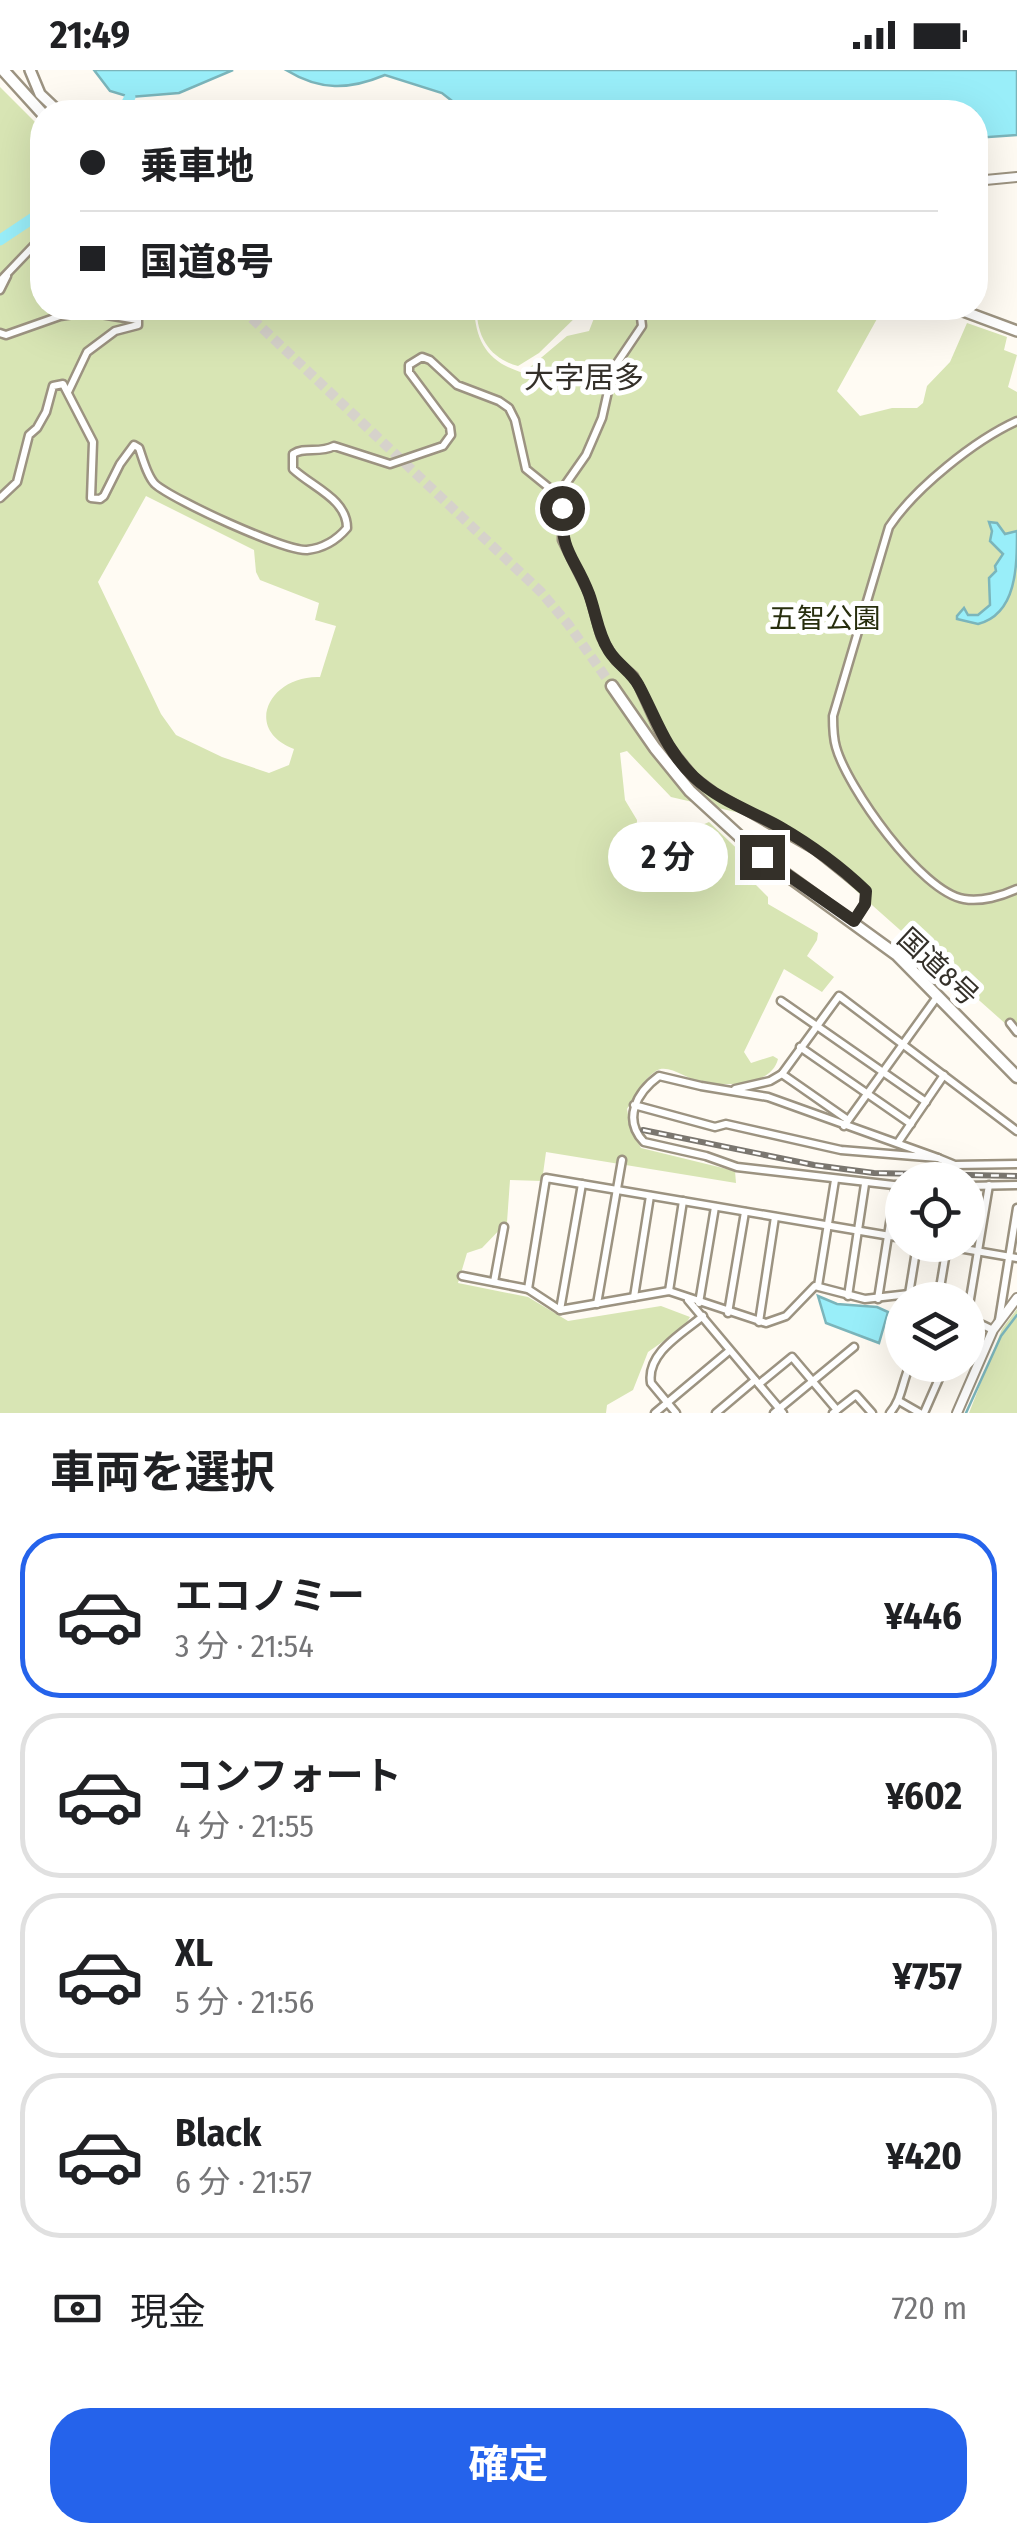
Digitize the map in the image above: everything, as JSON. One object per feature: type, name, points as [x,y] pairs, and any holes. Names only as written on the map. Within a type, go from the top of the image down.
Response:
[{"type":"highway","points":[[4,70],[31,100]]},
{"type":"highway","name":"国道8号","points":[[612,686],[654,748],[690,791],[762,857],[854,921],[939,995],[1017,1077]]},
{"type":"main road","points":[[30,70],[46,100]]},
{"type":"main road","points":[[987,320],[1017,331]]},
{"type":"street","points":[[988,180],[1017,177]]},
{"type":"street","points":[[0,290],[4,278],[30,250]]},
{"type":"street","points":[[0,333],[6,335],[49,320]]},
{"type":"street","points":[[68,392],[87,352],[115,331],[138,325],[138,320]]},
{"type":"street","points":[[558,495],[597,434],[613,369],[642,326],[642,320]]},
{"type":"street","points":[[0,498],[16,482],[29,435],[46,412],[53,386],[63,384],[95,448],[91,498],[100,500],[104,496],[134,445],[152,482],[158,486],[279,544],[309,550],[330,545],[347,528],[347,519],[326,491],[294,469],[291,461],[296,452],[322,452],[334,446],[390,464],[448,442],[450,426],[410,372],[409,365],[422,357],[430,360],[457,385],[509,408],[526,469],[558,495],[564,544],[589,594],[601,637],[616,661],[634,676],[655,725],[671,750],[694,777],[714,792],[815,850],[862,887],[867,900],[854,921]]},
{"type":"street","points":[[1017,420],[978,442],[902,508],[889,527],[833,716],[836,747],[852,781],[896,847],[934,885],[962,899],[1004,895],[1017,889]]},
{"type":"street","points":[[846,1123],[939,995]]},
{"type":"street","points":[[734,1089],[782,1074],[840,996],[1017,1131]]},
{"type":"street","points":[[781,1001],[926,1102]]},
{"type":"street","points":[[1010,1024],[1017,1032]]},
{"type":"street","points":[[800,1048],[911,1124]]},
{"type":"street","points":[[782,1074],[846,1123]]},
{"type":"street","points":[[899,1141],[944,1075]]},
{"type":"street","points":[[885,1185],[737,1167],[644,1142],[635,1125],[634,1105],[659,1076],[768,1097],[955,1165],[1017,1164]]},
{"type":"street","points":[[634,1105],[715,1128],[726,1124],[841,1150],[938,1158]]},
{"type":"street","points":[[597,1304],[622,1160]]},
{"type":"street","points":[[528,1288],[546,1178],[885,1236]]},
{"type":"street","points":[[818,1286],[836,1180]]},
{"type":"street","points":[[560,1310],[582,1184]]},
{"type":"street","points":[[848,1296],[866,1184]]},
{"type":"street","points":[[985,1185],[1017,1185]]},
{"type":"street","points":[[985,1212],[990,1185]]},
{"type":"street","points":[[634,1296],[650,1196]]},
{"type":"street","points":[[669,1291],[684,1201]]},
{"type":"street","points":[[699,1303],[715,1206]]},
{"type":"street","points":[[957,1413],[996,1326],[1013,1257],[1017,1208]]},
{"type":"street","points":[[728,1313],[745,1212]]},
{"type":"street","points":[[759,1322],[775,1217]]},
{"type":"street","points":[[494,1282],[504,1227]]},
{"type":"street","points":[[985,1252],[1013,1257]]},
{"type":"street","points":[[878,1299],[885,1255]]},
{"type":"street","points":[[462,1276],[528,1288],[560,1310],[669,1291],[759,1322],[779,1320],[818,1286],[848,1296],[885,1298]]},
{"type":"street","points":[[996,1326],[1017,1298]]},
{"type":"street","points":[[686,1299],[779,1411],[854,1348]]},
{"type":"street","points":[[676,1413],[650,1383],[651,1366],[662,1351],[703,1316]]},
{"type":"street","points":[[985,1322],[996,1326]]},
{"type":"street","points":[[655,1413],[729,1351]]},
{"type":"street","points":[[716,1413],[792,1357],[835,1411],[856,1394],[872,1413]]},
{"type":"street","points":[[890,1413],[899,1402],[903,1382]]},
{"type":"street","points":[[899,1402],[922,1413],[937,1382]]},
{"type":"green space","name":"五智公園","points":[[0,87],[30,117],[30,320],[476,320],[486,350],[501,363],[523,373],[567,336],[589,331],[593,320],[876,320],[837,391],[860,416],[892,408],[917,408],[923,403],[927,386],[950,362],[967,323],[1007,337],[1004,350],[1017,355],[1008,387],[1017,392],[1017,1034],[809,849],[744,814],[671,797],[627,751],[620,753],[625,800],[637,820],[636,849],[652,847],[709,822],[751,862],[745,874],[768,897],[768,904],[818,933],[807,956],[834,977],[822,992],[784,969],[744,1052],[751,1063],[773,1056],[778,1059],[766,1075],[757,1080],[722,1084],[701,1082],[661,1069],[648,1078],[627,1109],[631,1130],[641,1148],[735,1171],[736,1183],[546,1152],[542,1181],[510,1180],[507,1222],[482,1248],[467,1253],[458,1283],[528,1297],[568,1321],[661,1306],[690,1317],[684,1327],[648,1352],[633,1390],[607,1405],[606,1413],[0,1413]],"holes":[[[146,496],[254,550],[260,580],[319,603],[315,620],[336,626],[320,677],[288,685],[269,705],[269,729],[294,749],[289,765],[269,773],[176,735],[161,714],[98,582]]]},
{"type":"green space","points":[[478,320],[573,320],[539,353],[518,366],[492,352]]},
{"type":"green space","points":[[1017,1309],[1017,1413],[969,1413],[981,1382],[985,1382],[1002,1329]]},
{"type":"water","points":[[94,70],[233,70],[179,93],[130,97],[110,91]]},
{"type":"water","points":[[286,70],[1017,70],[1017,135],[988,137],[988,100],[451,100],[442,93],[385,75],[347,86],[323,85]]},
{"type":"water","points":[[989,522],[997,523],[1005,534],[1017,531],[1015,573],[1001,610],[978,624],[957,616],[964,608],[968,615],[978,615],[990,605],[989,578],[1003,554],[990,541]]},
{"type":"water","points":[[818,1296],[837,1304],[885,1311],[879,1343],[826,1323]]},
{"type":"waterway","points":[[0,240],[30,220]]},
{"type":"waterway","points":[[966,1413],[1001,1336],[1017,1315]]},
{"type":"tunnel","points":[[254,320],[541,592],[612,686]]},
{"type":"railway","points":[[643,1130],[814,1165],[874,1173],[1017,1176]]},
{"type":"district","name":"大字居多","points":[[584,378]]},
{"type":"route","points":[[562,508],[564,544],[589,594],[601,637],[616,661],[634,676],[655,725],[671,750],[694,777],[714,792],[836,864],[866,891],[863,908],[854,921],[762,857]]}]
